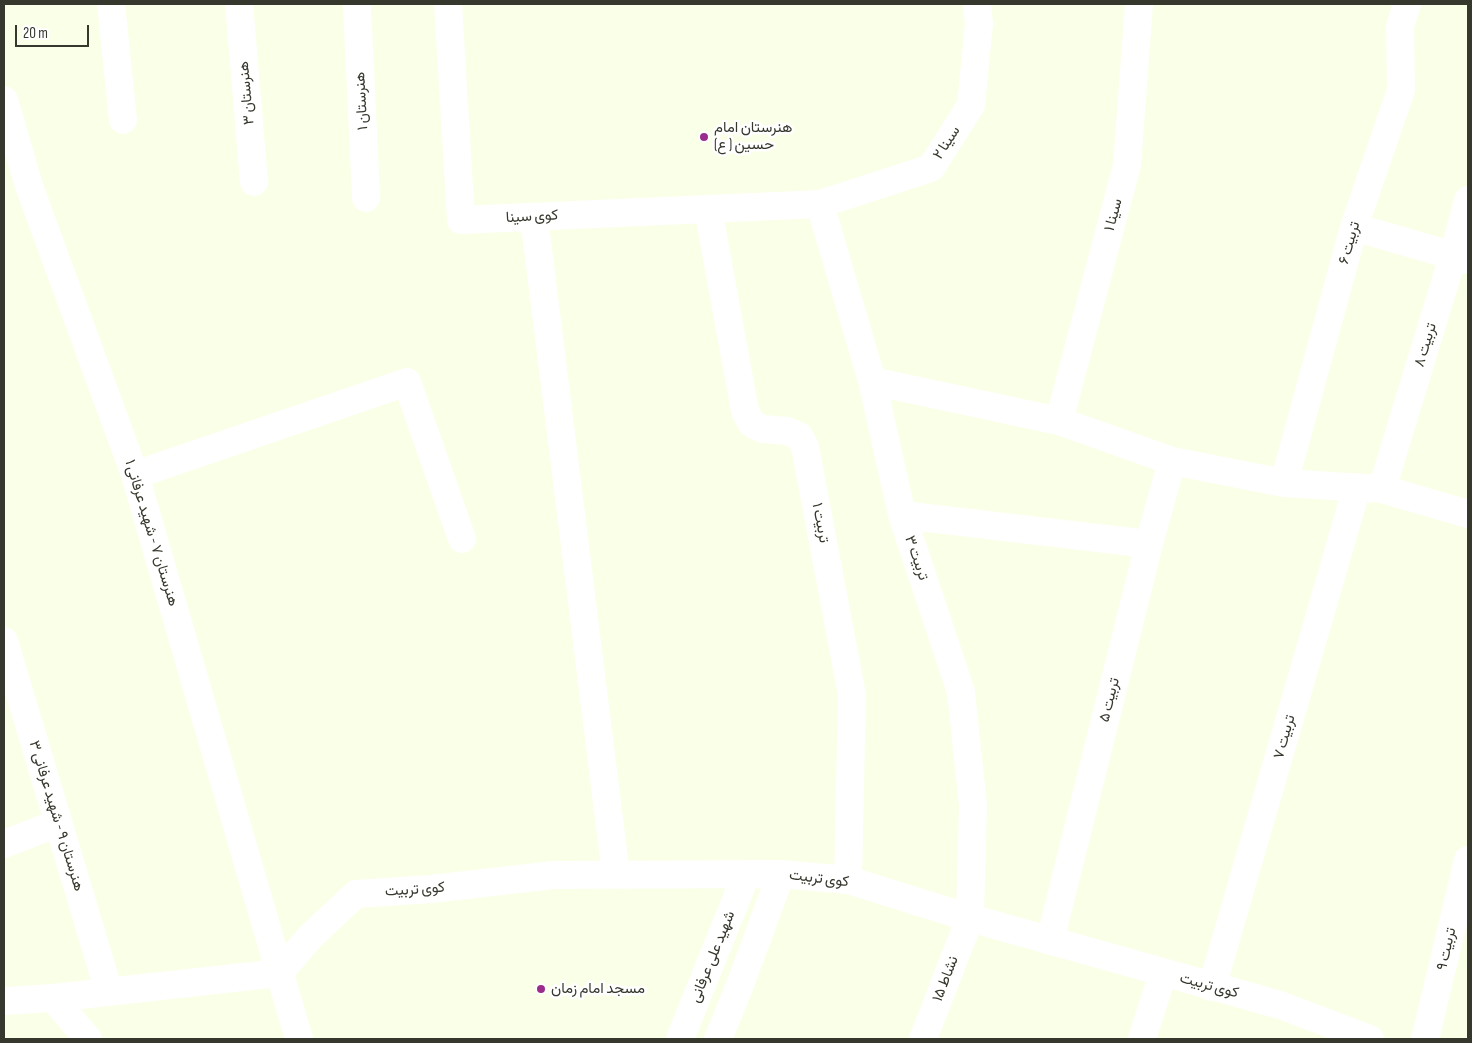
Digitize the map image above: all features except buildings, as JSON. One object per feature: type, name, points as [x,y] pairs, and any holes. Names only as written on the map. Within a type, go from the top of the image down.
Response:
[{"type":"street","points":[[111,4],[124,120]]},
{"type":"street","name":"هنرستان ۳","points":[[239,4],[254,182]]},
{"type":"street","name":"هنرستان ۱","points":[[357,4],[366,198]]},
{"type":"street","name":"کوی سینا","points":[[448,4],[461,220],[820,204]]},
{"type":"street","name":"سینا ۲","points":[[820,204],[931,168],[971,105],[979,24],[977,4]]},
{"type":"street","name":"سینا ۱","points":[[1059,421],[1127,165],[1139,4]]},
{"type":"street","name":"تربیت ۶","points":[[1284,483],[1354,227],[1401,90],[1400,26],[1407,4]]},
{"type":"street","name":"هنرستان ۷ - شهید عرفانی ۱","points":[[4,100],[29,186],[135,475],[299,1039]]},
{"type":"street","name":"تربیت ۸","points":[[1370,488],[1461,258],[1468,200]]},
{"type":"street","name":"تربیت ۳","points":[[820,204],[872,381],[902,515],[961,692],[973,805],[970,918]]},
{"type":"street","name":"تربیت ۱","points":[[708,209],[745,411],[752,424],[763,429],[787,431],[800,436],[806,446],[852,695],[848,880]]},
{"type":"street","points":[[534,217],[616,875]]},
{"type":"street","points":[[1354,227],[1461,258]]},
{"type":"street","points":[[872,381],[1059,421],[1172,461],[1284,483],[1370,488],[1468,514]]},
{"type":"street","points":[[135,475],[407,382],[462,539]]},
{"type":"street","name":"تربیت ۵","points":[[1050,941],[1148,544],[1172,461]]},
{"type":"street","name":"تربیت ۷","points":[[1212,987],[1370,488]]},
{"type":"street","points":[[902,515],[1148,544]]},
{"type":"street","name":"هنرستان ۹ - شهید عرفانی ۳","points":[[4,641],[109,992]]},
{"type":"street","points":[[4,844],[58,823]]},
{"type":"street","name":"تربیت ۹","points":[[1425,1039],[1468,860]]},
{"type":"street","points":[[718,1039],[781,874]]},
{"type":"street","name":"کوی تربیت","points":[[279,973],[311,936],[356,894],[431,890],[554,875],[781,874],[848,880],[970,918],[1280,1005],[1335,1033],[1370,1039]]},
{"type":"street","name":"شهید علی عرفانی","points":[[680,1039],[746,875]]},
{"type":"street","name":"نشاط ۱۵","points":[[923,1039],[970,918]]},
{"type":"street","points":[[4,1000],[53,998],[279,973]]},
{"type":"street","points":[[1142,1039],[1164,973]]},
{"type":"street","points":[[53,998],[88,1039]]},
{"type":"place","name":"هنرستان امام حسین ( ع)","points":[[704,137]]},
{"type":"place","name":"مسجد امام زمان","points":[[541,989]]}]
